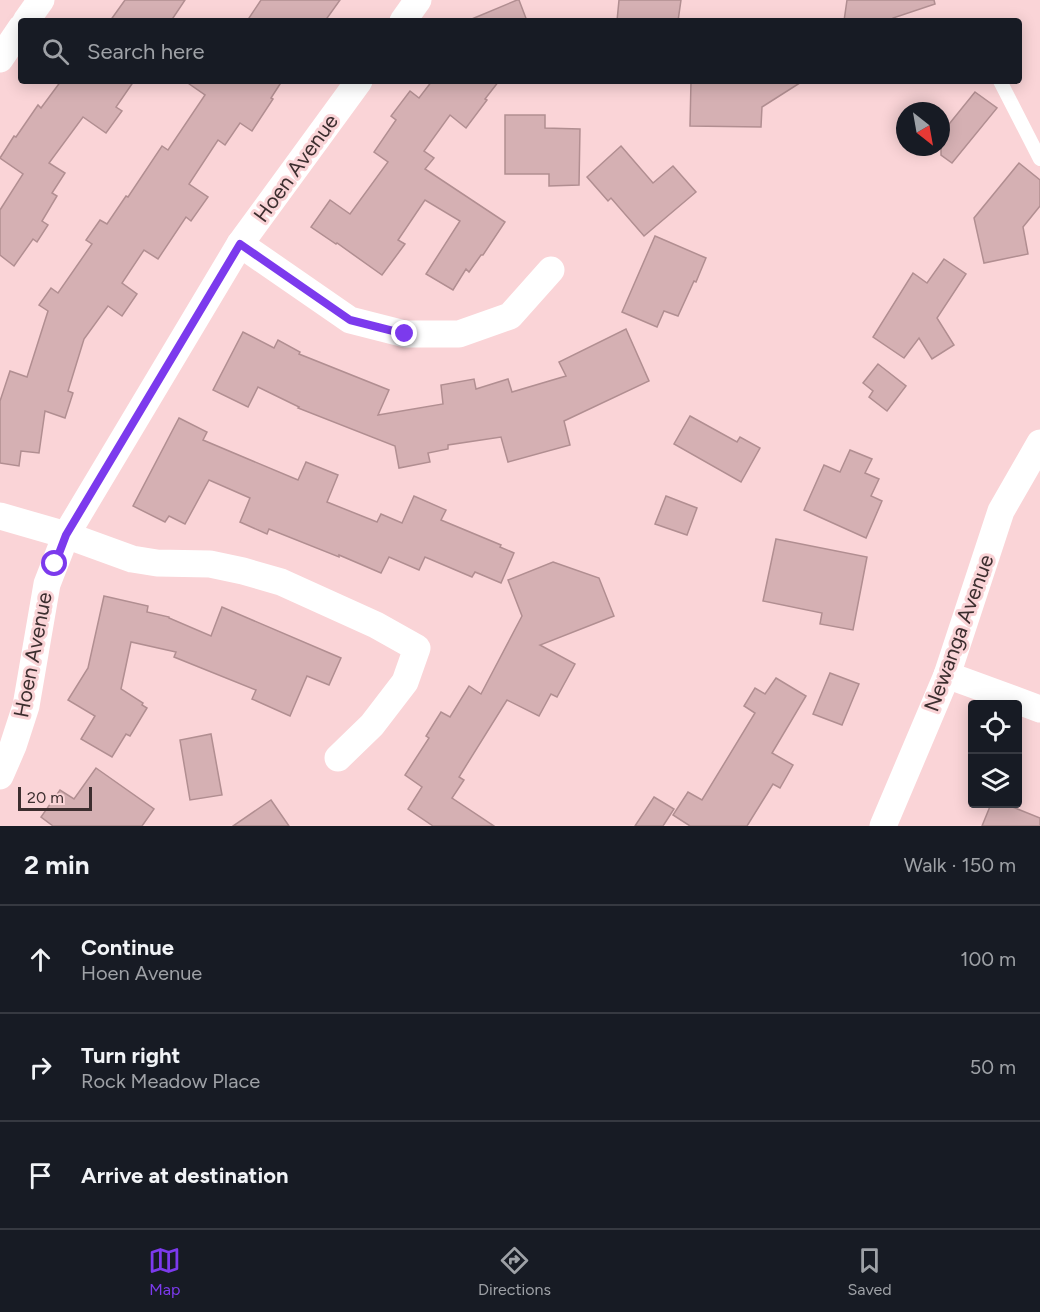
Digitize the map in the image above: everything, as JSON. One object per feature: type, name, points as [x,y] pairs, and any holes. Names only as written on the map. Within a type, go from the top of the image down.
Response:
[{"type":"street","points":[[28,18],[41,0]]},
{"type":"street","points":[[405,18],[418,0]]},
{"type":"street","points":[[0,58],[18,32]]},
{"type":"street","name":"Hoen Avenue","points":[[0,776],[14,746],[26,706],[47,584],[66,535],[240,244],[357,84]]},
{"type":"street","points":[[240,244],[350,320],[405,334],[459,334],[510,316],[551,270]]},
{"type":"street","name":"Newanga Avenue","points":[[883,826],[947,675],[1001,511],[1040,443]]},
{"type":"street","points":[[0,516],[66,535],[132,559],[158,563],[210,564],[243,570],[281,582],[376,625],[417,648],[405,682],[372,725],[338,758]]},
{"type":"street","points":[[947,675],[1040,709]]},
{"type":"lane","points":[[1002,84],[1040,159]]},
{"type":"building","points":[[125,0],[185,0],[173,18],[112,18]]},
{"type":"building","points":[[261,0],[340,0],[327,18],[249,18]]},
{"type":"building","points":[[519,0],[526,18],[474,18]]},
{"type":"building","points":[[619,0],[681,0],[678,18],[617,18]]},
{"type":"building","points":[[847,0],[934,0],[935,4],[893,18],[844,18]]},
{"type":"building","points":[[59,84],[132,84],[116,107],[122,111],[106,133],[83,117],[49,163],[65,173],[52,193],[57,196],[42,221],[48,225],[37,242],[33,239],[14,266],[0,255],[0,210],[23,174],[0,158],[38,105],[41,108]]},
{"type":"building","points":[[189,84],[280,84],[252,131],[240,123],[225,145],[218,140],[189,184],[208,197],[191,221],[186,217],[158,259],[144,250],[122,283],[137,294],[122,316],[108,306],[84,339],[68,391],[73,393],[65,418],[45,411],[39,453],[21,451],[19,466],[0,463],[0,401],[10,371],[27,377],[48,311],[39,305],[51,288],[58,293],[92,244],[86,240],[100,220],[107,224],[162,146],[168,150],[205,95]]},
{"type":"building","points":[[430,84],[497,84],[466,128],[450,115],[424,151],[434,158],[425,169],[505,222],[483,255],[469,272],[466,269],[453,290],[426,274],[460,221],[425,200],[398,240],[405,244],[382,275],[311,227],[330,200],[350,214],[388,162],[374,152],[396,120],[391,116],[410,91],[419,98]]},
{"type":"building","points":[[691,84],[798,84],[762,107],[761,127],[690,126]]},
{"type":"building","points":[[975,92],[997,108],[952,163],[942,156],[950,156],[950,123]]},
{"type":"building","points":[[505,115],[545,115],[545,128],[580,129],[579,185],[549,186],[549,174],[505,174]]},
{"type":"building","points":[[621,146],[653,183],[673,166],[696,192],[644,236],[611,198],[608,201],[587,177]]},
{"type":"building","points":[[1019,163],[1040,180],[1040,206],[1023,227],[1028,254],[984,263],[974,218]]},
{"type":"building","points":[[655,236],[706,258],[678,316],[664,311],[657,327],[622,312]]},
{"type":"building","points":[[944,259],[966,274],[937,318],[954,345],[932,359],[919,338],[904,358],[873,337],[913,273],[927,283]]},
{"type":"building","points":[[626,329],[649,381],[564,421],[570,445],[508,462],[501,437],[448,445],[448,449],[428,453],[430,462],[399,468],[395,446],[298,408],[258,387],[248,407],[213,390],[243,332],[274,348],[278,340],[300,352],[299,354],[389,390],[378,415],[443,404],[441,385],[474,379],[476,389],[508,379],[512,392],[566,376],[559,362]]},
{"type":"building","points":[[878,364],[906,386],[887,411],[869,397],[873,391],[863,383]]},
{"type":"building","points":[[690,416],[737,442],[740,437],[760,448],[741,482],[674,444]]},
{"type":"building","points":[[179,418],[207,432],[203,440],[298,480],[306,462],[338,475],[327,502],[377,522],[381,514],[402,523],[414,496],[446,510],[441,520],[501,545],[500,547],[514,553],[501,583],[475,572],[472,577],[425,557],[419,570],[389,557],[381,573],[269,529],[267,534],[240,522],[250,498],[209,480],[185,524],[169,516],[165,522],[133,506]]},
{"type":"building","points":[[850,450],[872,459],[865,473],[879,479],[871,496],[882,501],[866,538],[804,510],[824,465],[840,472]]},
{"type":"building","points":[[666,496],[697,508],[687,535],[655,524]]},
{"type":"building","points":[[776,539],[867,557],[853,630],[820,624],[822,613],[763,601]]},
{"type":"building","points":[[553,562],[599,578],[614,616],[540,645],[575,664],[557,697],[551,694],[539,716],[507,700],[459,777],[464,780],[452,798],[494,826],[433,826],[408,809],[422,787],[405,775],[429,738],[426,736],[441,712],[450,717],[469,686],[481,694],[522,616],[508,580]]},
{"type":"building","points":[[104,596],[148,606],[147,612],[169,617],[211,636],[222,607],[341,658],[329,685],[307,676],[290,716],[252,699],[256,690],[174,657],[176,652],[131,642],[121,689],[147,708],[130,736],[126,734],[112,757],[81,739],[95,716],[68,700],[88,668]]},
{"type":"building","points":[[830,673],[859,684],[842,725],[813,714]]},
{"type":"building","points":[[776,678],[806,696],[772,753],[793,765],[780,788],[773,784],[747,826],[690,826],[673,815],[688,792],[702,800],[755,713],[744,706],[755,688],[765,694]]},
{"type":"building","points":[[211,734],[222,795],[190,800],[180,740]]},
{"type":"building","points":[[96,768],[154,809],[142,826],[53,826],[41,817],[60,790],[74,799]]},
{"type":"building","points":[[654,797],[674,809],[663,826],[635,826]]},
{"type":"building","points":[[271,800],[289,826],[233,826]]},
{"type":"building","points":[[989,808],[1015,808],[1040,818],[1040,826],[982,826]]},
{"type":"route","points":[[55,564],[66,535],[240,244],[350,320],[405,334]]}]
